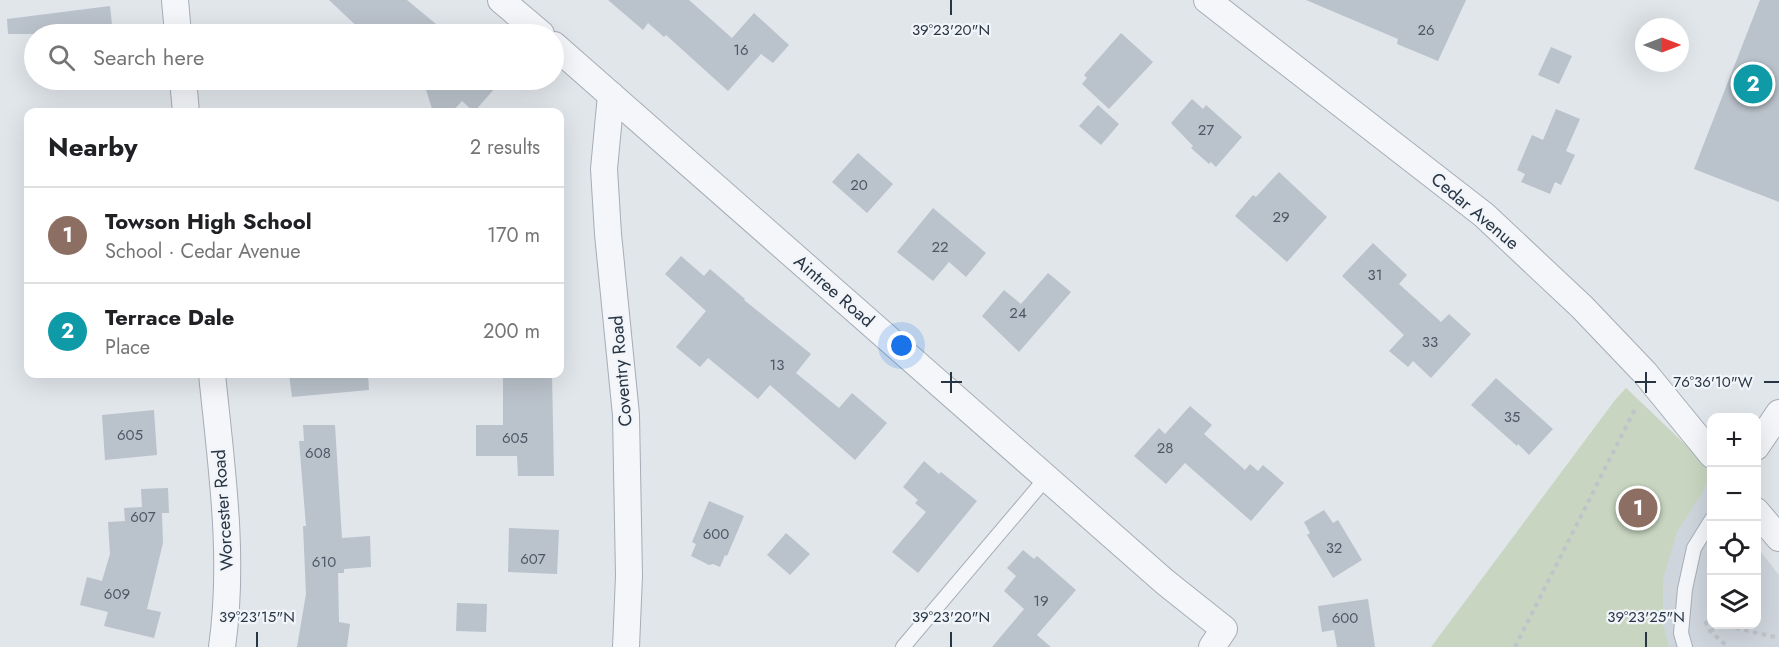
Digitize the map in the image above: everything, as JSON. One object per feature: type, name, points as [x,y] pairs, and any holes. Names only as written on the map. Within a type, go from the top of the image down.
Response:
[{"type":"street","points":[[175,0],[177,24]]},
{"type":"street","points":[[501,0],[529,24]]},
{"type":"street","name":"Cedar Avenue","points":[[1207,0],[1484,215],[1582,307],[1650,379],[1707,449]]},
{"type":"street","name":"Aintree Road","points":[[564,54],[1165,582],[1218,638]]},
{"type":"street","points":[[184,90],[186,108]]},
{"type":"street","name":"Coventry Road","points":[[611,95],[604,168],[608,234],[626,415],[629,576],[626,647]]},
{"type":"street","name":"Worcester Road","points":[[212,378],[227,524],[228,581],[222,647]]},
{"type":"street","points":[[1761,440],[1779,413]]},
{"type":"street","points":[[1761,517],[1779,538]]},
{"type":"lane","points":[[903,647],[1047,477]]},
{"type":"lane","points":[[1685,647],[1681,633],[1685,589],[1694,548],[1711,521]]},
{"type":"path","points":[[1515,647],[1650,379]]},
{"type":"path","points":[[1710,631],[1724,624],[1779,638]]},
{"type":"shaded area","points":[[1626,388],[1707,466],[1707,629],[1761,629],[1761,552],[1779,575],[1779,647],[1491,647]]},
{"type":"green space","points":[[1626,388],[1707,465],[1707,481],[1704,490],[1677,532],[1663,579],[1663,623],[1669,647],[1431,647]]},
{"type":"building","points":[[329,0],[407,0],[436,24],[354,24]]},
{"type":"building","points":[[608,0],[689,0],[732,38],[754,13],[789,45],[773,63],[761,54],[728,91],[666,35],[664,37],[648,23],[643,30]]},
{"type":"building","points":[[1306,0],[1466,0],[1438,61],[1397,44],[1398,39]]},
{"type":"building","points":[[1760,0],[1779,0],[1779,202],[1694,169]]},
{"type":"building","points":[[110,6],[112,24],[24,24],[24,34],[8,34],[7,19]]},
{"type":"building","points":[[1121,33],[1153,62],[1109,109],[1082,84],[1087,78],[1084,75]]},
{"type":"building","points":[[1551,47],[1572,56],[1559,84],[1538,75]]},
{"type":"building","points":[[426,90],[493,90],[478,108],[470,108],[462,101],[456,108],[432,108]]},
{"type":"building","points":[[1192,99],[1203,109],[1206,105],[1242,137],[1216,167],[1211,162],[1209,164],[1191,148],[1193,146],[1171,123]]},
{"type":"building","points":[[1098,105],[1119,124],[1101,145],[1079,126]]},
{"type":"building","points":[[1556,109],[1580,119],[1566,151],[1575,155],[1561,185],[1555,182],[1550,194],[1521,182],[1525,174],[1517,170],[1532,135],[1543,140]]},
{"type":"building","points":[[858,153],[893,184],[867,213],[832,182]]},
{"type":"building","points":[[1279,172],[1327,217],[1287,262],[1235,216],[1253,195],[1256,197]]},
{"type":"building","points":[[933,208],[986,253],[966,277],[949,262],[933,281],[897,252]]},
{"type":"building","points":[[1373,243],[1407,275],[1399,284],[1441,322],[1449,314],[1471,334],[1431,378],[1413,361],[1408,367],[1389,351],[1404,335],[1342,276]]},
{"type":"building","points":[[681,256],[704,276],[710,269],[744,300],[811,354],[796,373],[839,408],[852,393],[887,423],[855,460],[770,385],[758,399],[708,358],[700,367],[676,347],[706,311],[665,274]]},
{"type":"building","points":[[1048,273],[1071,292],[1019,352],[982,316],[1004,290],[1021,304]]},
{"type":"building","points":[[290,378],[368,378],[369,390],[292,397]]},
{"type":"building","points":[[503,378],[552,378],[554,476],[518,476],[517,456],[476,456],[476,425],[503,425]]},
{"type":"building","points":[[1496,378],[1553,429],[1529,455],[1471,405]]},
{"type":"building","points":[[1190,406],[1212,425],[1204,434],[1245,470],[1250,464],[1258,471],[1263,465],[1284,483],[1251,521],[1185,463],[1166,484],[1134,456],[1159,428],[1165,434]]},
{"type":"building","points":[[154,410],[157,455],[105,460],[102,415]]},
{"type":"building","points":[[303,425],[335,425],[342,538],[370,536],[371,567],[344,569],[344,573],[338,573],[339,622],[350,624],[347,647],[297,647],[306,594],[303,526],[306,526],[299,441],[304,441]]},
{"type":"building","points":[[924,461],[977,501],[918,573],[892,552],[926,512],[915,503],[918,500],[903,487]]},
{"type":"building","points":[[168,488],[169,513],[162,513],[163,543],[147,609],[161,612],[154,638],[104,626],[108,612],[80,605],[87,577],[102,581],[110,554],[108,522],[125,521],[124,508],[142,507],[141,489]]},
{"type":"building","points":[[709,501],[744,516],[720,567],[709,565],[691,556],[696,544],[692,542]]},
{"type":"building","points":[[1324,510],[1333,523],[1338,520],[1362,560],[1333,578],[1307,535],[1310,533],[1304,522]]},
{"type":"building","points":[[509,528],[559,530],[557,574],[508,572]]},
{"type":"building","points":[[786,533],[810,554],[790,575],[767,555]]},
{"type":"building","points":[[1023,550],[1034,559],[1037,556],[1076,590],[1037,635],[1051,647],[992,647],[1024,609],[1004,591],[1016,576],[1007,568]]},
{"type":"building","points":[[1368,599],[1375,647],[1337,647],[1334,630],[1322,632],[1318,606]]},
{"type":"building","points":[[457,603],[487,604],[486,632],[456,631]]},
{"type":"place","name":"Terrace Dale","points":[[1753,84]]},
{"type":"place","name":"Towson High School","points":[[1638,508]]}]
